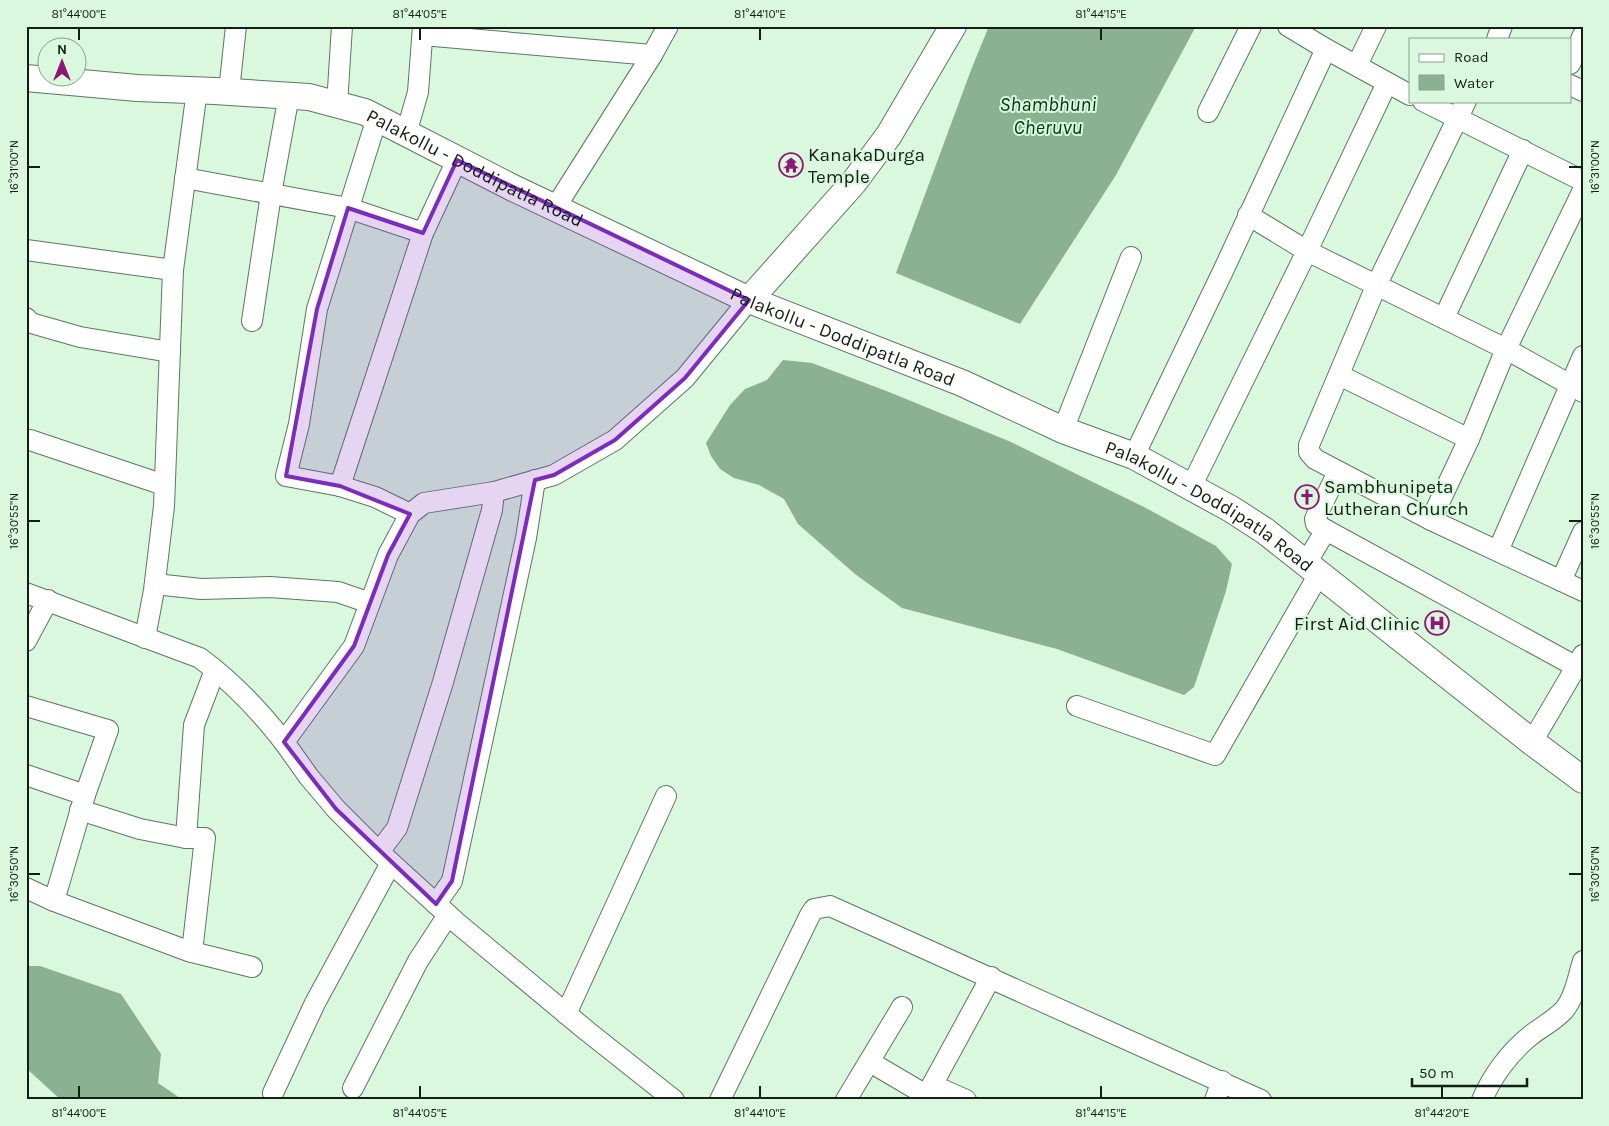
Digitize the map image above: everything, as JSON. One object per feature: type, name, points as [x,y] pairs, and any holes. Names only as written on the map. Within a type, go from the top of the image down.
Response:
[{"type":"main road","points":[[749,300],[854,182],[889,135],[953,26]]},
{"type":"main road","name":"Palakollu - Doddipatla Road","points":[[26,78],[137,88],[229,91],[309,97],[365,112],[555,208],[749,300],[962,383],[1063,430],[1134,456],[1265,531],[1532,742],[1583,780]]},
{"type":"street","points":[[229,91],[236,26]]},
{"type":"street","points":[[337,105],[342,26]]},
{"type":"street","points":[[555,208],[652,55],[668,26]]},
{"type":"street","points":[[1208,112],[1251,26]]},
{"type":"street","points":[[1288,26],[1409,94]]},
{"type":"street","points":[[1357,66],[1376,26]]},
{"type":"street","points":[[1497,38],[1502,26]]},
{"type":"street","points":[[406,134],[418,92],[423,31],[652,55]]},
{"type":"street","points":[[1572,60],[1583,35]]},
{"type":"street","points":[[1134,456],[1224,269],[1326,49]]},
{"type":"street","points":[[1191,487],[1387,83]]},
{"type":"street","points":[[146,638],[155,584],[164,506],[174,270],[197,90]]},
{"type":"street","points":[[252,322],[271,194],[290,96]]},
{"type":"street","points":[[1427,102],[1462,110],[1523,150],[1583,181]]},
{"type":"street","points":[[1462,110],[1377,284],[1309,445],[1309,452],[1314,459],[1431,520],[1583,591]]},
{"type":"street","points":[[377,118],[317,309],[299,424],[286,476],[340,486],[375,497],[410,514]]},
{"type":"street","points":[[1444,318],[1523,150]]},
{"type":"street","points":[[340,486],[423,233],[457,160]]},
{"type":"street","points":[[186,178],[348,208],[423,233]]},
{"type":"street","points":[[1431,520],[1506,349],[1583,190]]},
{"type":"street","points":[[1248,215],[1307,250],[1506,349],[1576,389]]},
{"type":"street","points":[[26,250],[174,270]]},
{"type":"street","points":[[1063,430],[1130,257]]},
{"type":"street","points":[[284,742],[354,646],[388,555],[410,514],[424,503],[494,492],[554,475],[615,440],[685,378],[749,300]]},
{"type":"street","points":[[26,318],[32,323],[80,337],[170,352]]},
{"type":"street","points":[[1498,551],[1576,389],[1583,356]]},
{"type":"street","points":[[1338,375],[1468,439]]},
{"type":"street","points":[[30,440],[164,485]]},
{"type":"street","points":[[1338,472],[1315,519],[1316,524],[1579,660],[1532,742]]},
{"type":"street","points":[[353,1088],[418,962],[442,910],[452,881],[524,547],[535,480]]},
{"type":"street","points":[[273,1093],[385,858],[397,828],[446,673],[492,510],[494,492]]},
{"type":"street","points":[[1077,706],[1215,755],[1312,568],[1326,530]]},
{"type":"street","points":[[1561,581],[1583,532]]},
{"type":"street","points":[[155,584],[201,590],[270,587],[338,592],[370,603]]},
{"type":"street","points":[[26,593],[200,658],[263,717],[336,809],[385,858],[442,910],[566,1014],[674,1100]]},
{"type":"street","points":[[26,641],[48,600]]},
{"type":"street","points":[[186,838],[194,725],[215,670]]},
{"type":"street","points":[[26,706],[108,730],[83,802],[54,901]]},
{"type":"street","points":[[26,775],[140,829],[186,838],[205,838],[192,952]]},
{"type":"street","points":[[566,1014],[666,796]]},
{"type":"street","points":[[26,888],[54,901],[192,952],[252,967]]},
{"type":"street","points":[[720,1100],[814,909],[830,906],[991,977],[1218,1091],[1261,1100]]},
{"type":"street","points":[[1482,1100],[1508,1058],[1530,1036],[1564,1010],[1575,989],[1583,961]]},
{"type":"street","points":[[927,1093],[991,977]]},
{"type":"street","points":[[846,1100],[902,1007]]},
{"type":"street","points":[[870,1062],[927,1093],[966,1100]]},
{"type":"highlighted area","points":[[457,160],[749,300],[685,378],[615,440],[554,475],[535,480],[452,881],[436,904],[336,809],[284,742],[354,646],[388,555],[410,514],[340,486],[286,476],[317,309],[348,208],[423,233]]},
{"type":"water","name":"Shambhuni Cheruvu","points":[[989,26],[1196,26],[1116,175],[1020,324],[896,273]]},
{"type":"water","points":[[783,360],[812,363],[1011,442],[1144,507],[1216,546],[1232,564],[1226,591],[1194,687],[1184,695],[1057,649],[902,608],[855,574],[798,524],[784,499],[759,485],[734,478],[720,469],[711,456],[706,443],[730,405],[745,389],[767,380]]},
{"type":"water","points":[[26,966],[40,966],[121,994],[161,1054],[158,1083],[183,1100],[61,1100],[26,1068]]},
{"type":"place","name":"KanakaDurga Temple","points":[[791,165]]},
{"type":"place","name":"Sambhunipeta Lutheran Church","points":[[1307,497]]},
{"type":"place","name":"First Aid Clinic","points":[[1437,623]]}]
